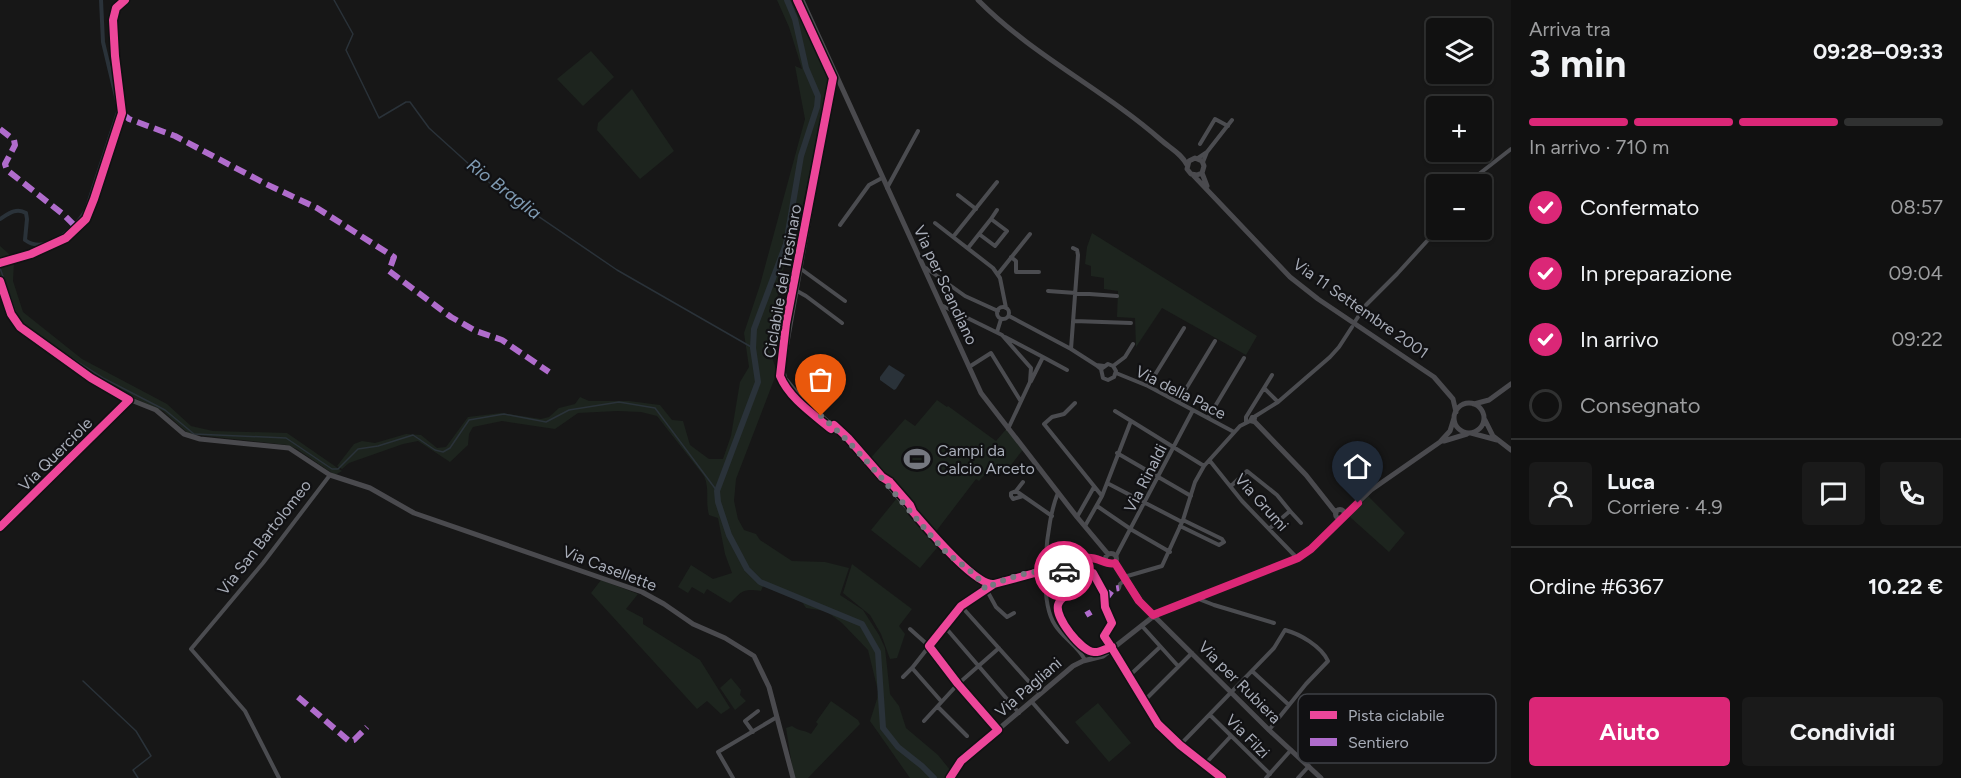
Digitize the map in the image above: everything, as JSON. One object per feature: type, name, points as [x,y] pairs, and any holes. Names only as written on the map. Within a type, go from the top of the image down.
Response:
[{"type":"street","points":[[1,262],[31,254],[66,238],[86,219],[122,113],[113,20],[116,8],[125,0]]},
{"type":"street","name":"Via per Scandiano","points":[[802,0],[981,393],[1107,555]]},
{"type":"street","name":"Via 11 Settembre 2001","points":[[978,0],[1024,41],[1134,118],[1175,151],[1195,161],[1187,170],[1210,190],[1284,272],[1353,325],[1426,370],[1454,401],[1459,429],[1501,442]]},
{"type":"street","points":[[835,72],[783,373],[787,382],[845,437],[944,550],[981,582],[996,607],[1007,617],[1014,613]]},
{"type":"street","points":[[1200,144],[1215,119],[1228,126]]},
{"type":"street","points":[[1193,175],[1202,173],[1204,168],[1195,161],[1207,152],[1232,120]]},
{"type":"street","points":[[886,188],[918,131]]},
{"type":"street","points":[[1205,136],[1213,143]]},
{"type":"street","points":[[1479,174],[1511,149]]},
{"type":"street","name":"Via 11 Settembre 2001","points":[[1202,173],[1210,190]]},
{"type":"street","points":[[840,225],[869,186],[882,178]]},
{"type":"street","points":[[953,237],[997,182]]},
{"type":"street","points":[[958,195],[976,209]]},
{"type":"street","points":[[968,248],[997,210]]},
{"type":"street","points":[[979,234],[995,246],[1007,231],[991,219]]},
{"type":"street","points":[[935,223],[998,274],[1009,316]]},
{"type":"street","points":[[998,274],[1030,234]]},
{"type":"street","points":[[1119,588],[1124,579],[1162,566],[1182,522],[1195,482],[1204,466],[1234,432],[1278,402],[1330,357],[1366,305],[1428,240]]},
{"type":"street","points":[[1071,349],[1078,255],[1077,250],[1073,248]]},
{"type":"street","points":[[1011,257],[1016,261],[1016,272],[1039,272]]},
{"type":"street","points":[[923,266],[965,296],[998,311]]},
{"type":"street","points":[[801,269],[845,301]]},
{"type":"street","points":[[931,284],[938,278]]},
{"type":"street","name":"Via San Bartolomeo","points":[[0,281],[9,310],[20,327],[91,378],[129,400],[160,412],[190,437],[289,448],[330,475],[263,563],[191,649],[245,711],[279,778]]},
{"type":"street","points":[[797,291],[842,323]]},
{"type":"street","points":[[1048,291],[1117,296]]},
{"type":"street","points":[[941,305],[1067,370]]},
{"type":"street","points":[[998,311],[1006,308]]},
{"type":"street","points":[[997,332],[1001,319],[998,311]]},
{"type":"street","points":[[1001,319],[1009,316]]},
{"type":"street","points":[[1009,316],[1103,367],[1110,364],[1113,366],[1125,357],[1133,344]]},
{"type":"street","points":[[1074,321],[1131,323]]},
{"type":"street","points":[[1148,386],[1184,328]]},
{"type":"street","points":[[1002,335],[1031,368],[1030,382]]},
{"type":"street","points":[[1178,402],[1215,341]]},
{"type":"street","points":[[969,367],[990,353],[1020,401]]},
{"type":"street","points":[[1008,429],[1043,357]]},
{"type":"street","points":[[1208,418],[1244,358]]},
{"type":"street","points":[[1103,367],[1102,376],[1112,379],[1116,374],[1113,366]]},
{"type":"street","name":"Via della Pace","points":[[1116,374],[1148,386],[1234,432]]},
{"type":"street","points":[[1272,375],[1246,417],[1296,464],[1340,514]]},
{"type":"street","points":[[1104,562],[1107,555],[1113,554],[1124,579],[1139,601],[1153,615],[1298,558],[1311,549],[1336,524],[1340,514],[1352,508],[1378,485],[1440,442],[1450,431],[1455,415],[1462,405],[1484,402],[1495,397],[1511,384]]},
{"type":"street","points":[[1264,388],[1278,402]]},
{"type":"street","name":"Via 11 Settembre 2001","points":[[1449,394],[1461,402],[1481,409],[1491,433],[1511,450]]},
{"type":"street","points":[[1440,442],[1480,428],[1495,397]]},
{"type":"street","name":"Via Querciole","points":[[0,527],[129,400]]},
{"type":"street","points":[[1075,403],[1064,414],[1052,417],[1044,424],[1102,496]]},
{"type":"street","name":"Via Rinaldi","points":[[1116,560],[1193,410]]},
{"type":"street","points":[[1115,411],[1204,466]]},
{"type":"street","points":[[1085,526],[1102,496],[1131,421]]},
{"type":"street","points":[[1117,453],[1191,496]]},
{"type":"street","name":"Via Grumi","points":[[1210,460],[1242,501],[1298,558]]},
{"type":"street","points":[[1231,486],[1247,471],[1277,495],[1301,523]]},
{"type":"street","name":"Via Casellette","points":[[330,475],[370,488],[414,513],[642,592],[693,624],[725,638],[754,656],[769,687],[793,778]]},
{"type":"street","points":[[1023,482],[1011,494],[1013,499],[1023,496]]},
{"type":"street","points":[[1107,483],[1224,542],[1219,545],[1182,522]]},
{"type":"street","points":[[1077,517],[1095,486]]},
{"type":"street","points":[[1016,491],[1052,516]]},
{"type":"street","points":[[1059,492],[1047,541],[1048,612],[1055,626],[1085,660]]},
{"type":"street","points":[[1097,506],[1170,552]]},
{"type":"street","points":[[1269,529],[1290,511]]},
{"type":"street","points":[[903,676],[912,668],[961,606],[985,589],[1005,580],[1046,570],[1066,571],[1086,558],[1112,565],[1116,560]]},
{"type":"street","points":[[1196,598],[1274,623]]},
{"type":"street","points":[[961,606],[1040,694]]},
{"type":"street","name":"Via Pagliani","points":[[950,778],[955,769],[1073,666],[1085,660],[1099,658],[1153,615]]},
{"type":"street","name":"Via per Rubiera","points":[[1153,615],[1298,756]]},
{"type":"street","points":[[1141,626],[1178,666]]},
{"type":"street","points":[[945,627],[1019,713]]},
{"type":"street","points":[[910,629],[929,646],[998,730]]},
{"type":"street","points":[[1180,746],[1274,648],[1285,630],[1301,636],[1328,661],[1288,705],[1269,730]]},
{"type":"street","points":[[1129,676],[1160,646]]},
{"type":"street","points":[[924,721],[958,684],[999,648]]},
{"type":"street","points":[[1113,649],[1158,724],[1180,746],[1222,778]]},
{"type":"street","points":[[1144,701],[1192,653]]},
{"type":"street","points":[[912,668],[941,701]]},
{"type":"street","points":[[1252,671],[1288,705]]},
{"type":"street","points":[[1032,702],[1067,742]]},
{"type":"street","points":[[938,707],[967,736]]},
{"type":"street","points":[[753,732],[745,721],[758,711]]},
{"type":"street","name":"Via Filzi","points":[[1210,715],[1270,774]]},
{"type":"street","points":[[732,778],[718,752],[778,717]]},
{"type":"street","points":[[1205,764],[1231,736]]},
{"type":"street","points":[[1266,778],[1291,750]]},
{"type":"street","name":"Via per Rubiera","points":[[1306,763],[1321,778]]},
{"type":"street","points":[[1298,778],[1309,766]]},
{"type":"shaded area","points":[[777,0],[794,0],[830,80],[802,208],[781,275],[769,349],[777,372],[736,479],[734,501],[738,519],[744,530],[756,534],[760,540],[792,561],[825,562],[849,568],[840,595],[863,610],[879,635],[885,648],[890,694],[899,706],[906,728],[938,755],[951,771],[947,778],[910,778],[870,721],[878,691],[868,650],[842,623],[826,611],[806,608],[802,602],[763,586],[761,591],[743,591],[730,603],[707,589],[704,594],[692,587],[688,593],[678,587],[691,565],[713,579],[732,573],[725,554],[718,518],[709,515],[704,476],[657,416],[641,412],[617,411],[578,413],[555,429],[502,421],[473,427],[469,434],[468,445],[450,462],[418,441],[349,463],[342,469],[337,466],[354,444],[362,441],[375,443],[406,434],[421,435],[437,448],[446,447],[468,417],[501,413],[541,419],[549,417],[559,408],[575,404],[580,397],[589,401],[629,401],[660,405],[672,420],[683,421],[690,445],[709,459],[723,459],[731,436],[740,382],[749,367],[744,333],[760,285],[805,119],[795,66],[802,69],[789,27]]},
{"type":"shaded area","points":[[591,51],[614,77],[583,106],[557,79]]},
{"type":"shaded area","points":[[632,89],[674,151],[640,179],[597,130],[598,123]]},
{"type":"shaded area","points":[[1092,233],[1257,336],[1246,355],[1162,308],[1136,347],[1135,318],[1117,317],[1118,291],[1104,289],[1104,278],[1091,276],[1091,266],[1085,264]]},
{"type":"shaded area","points":[[0,246],[14,262],[13,281],[23,312],[82,359],[167,404],[191,426],[213,431],[287,433],[342,471],[335,475],[297,449],[287,445],[189,434],[163,411],[109,387],[72,361],[35,343],[15,328],[7,317],[0,293]]},
{"type":"shaded area","points":[[889,365],[905,375],[894,390],[880,380]]},
{"type":"shaded area","points":[[937,400],[996,441],[1008,427],[1025,447],[1004,474],[993,466],[979,481],[976,479],[934,534],[941,543],[920,568],[871,530],[897,498],[868,461],[905,419],[915,426]]},
{"type":"shaded area","points":[[1368,496],[1405,533],[1389,552],[1350,517]]},
{"type":"shaded area","points":[[852,564],[912,609],[899,626],[905,634],[897,658],[890,659],[881,634],[870,615],[843,593]]},
{"type":"shaded area","points":[[601,580],[638,594],[626,609],[643,618],[643,624],[700,660],[730,708],[721,714],[707,701],[697,709],[591,593]]},
{"type":"shaded area","points":[[731,678],[741,690],[740,695],[746,701],[735,710],[720,688]]},
{"type":"shaded area","points":[[831,701],[858,720],[860,724],[808,778],[794,778],[786,728],[792,726],[811,734],[818,724],[816,722]]},
{"type":"shaded area","points":[[1098,703],[1131,743],[1109,762],[1075,722]]},
{"type":"waterway","points":[[0,219],[15,211],[26,213],[25,240],[34,244],[42,244],[51,242],[68,231],[86,210],[118,112],[103,42],[101,0]]},
{"type":"waterway","name":"Rio Braglia","points":[[334,0],[353,34],[346,50],[379,118],[406,102],[410,102],[429,128],[491,184],[617,270],[753,348]]},
{"type":"waterway","points":[[787,0],[795,19],[806,68],[818,96],[817,107],[801,156],[786,244],[754,329],[753,348],[758,382],[717,491],[718,502],[729,535],[747,569],[760,582],[862,624],[878,652],[883,728],[898,747],[934,778]]},
{"type":"waterway","points":[[0,268],[20,324]]},
{"type":"waterway","points":[[30,332],[103,378],[165,410],[194,434],[286,438],[332,469],[338,469],[358,449],[378,446],[413,435],[435,450],[443,452],[450,448],[469,420],[504,414],[546,422],[569,410],[619,402],[655,408],[717,491]]},
{"type":"waterway","points":[[83,681],[136,731],[151,756],[133,770],[138,778]]},
{"type":"marked path","points":[[122,113],[129,119],[175,136],[317,208],[394,257],[389,271],[451,317],[476,331],[502,340],[549,372]]},
{"type":"marked path","points":[[0,129],[14,140],[15,145],[5,164],[7,170],[77,228]]},
{"type":"marked path","points":[[1102,595],[1108,596],[1113,589],[1119,588]]},
{"type":"marked path","points":[[1087,611],[1090,616]]},
{"type":"marked path","points":[[298,697],[349,741],[354,740],[367,727]]},
{"type":"cycle path","points":[[0,263],[31,254],[66,238],[86,219],[122,113],[113,20],[116,8],[125,0]]},
{"type":"cycle path","name":"Ciclabile del Tresinaro","points":[[797,0],[833,78],[786,324],[780,376],[789,391],[802,405],[831,429],[834,425],[848,438],[882,477],[890,482],[939,542],[963,566],[975,576],[994,584]]},
{"type":"cycle path","points":[[0,281],[11,314],[20,327],[91,378],[129,400],[0,527]]},
{"type":"cycle path","points":[[950,778],[961,761],[998,730],[929,646],[961,606],[994,584],[1046,570],[1066,571],[1075,581]]},
{"type":"cycle path","points":[[1112,647],[1110,648],[1108,648],[1101,651],[1096,652],[1082,646],[1070,633],[1058,611],[1059,602],[1073,589],[1083,572],[1093,573],[1104,593],[1105,607],[1112,623],[1104,636],[1110,645],[1158,724],[1180,745],[1222,778]]},
{"type":"way so far","points":[[821,416],[845,437],[944,550],[981,582],[985,589],[1005,580],[1046,570],[1064,571]]},
{"type":"place","name":"Campi da Calcio Arceto","points":[[917,459]]},
{"type":"route","points":[[1064,571],[1086,558],[1097,559],[1110,565],[1115,563],[1139,601],[1153,615],[1298,558],[1311,549],[1358,503]]}]
